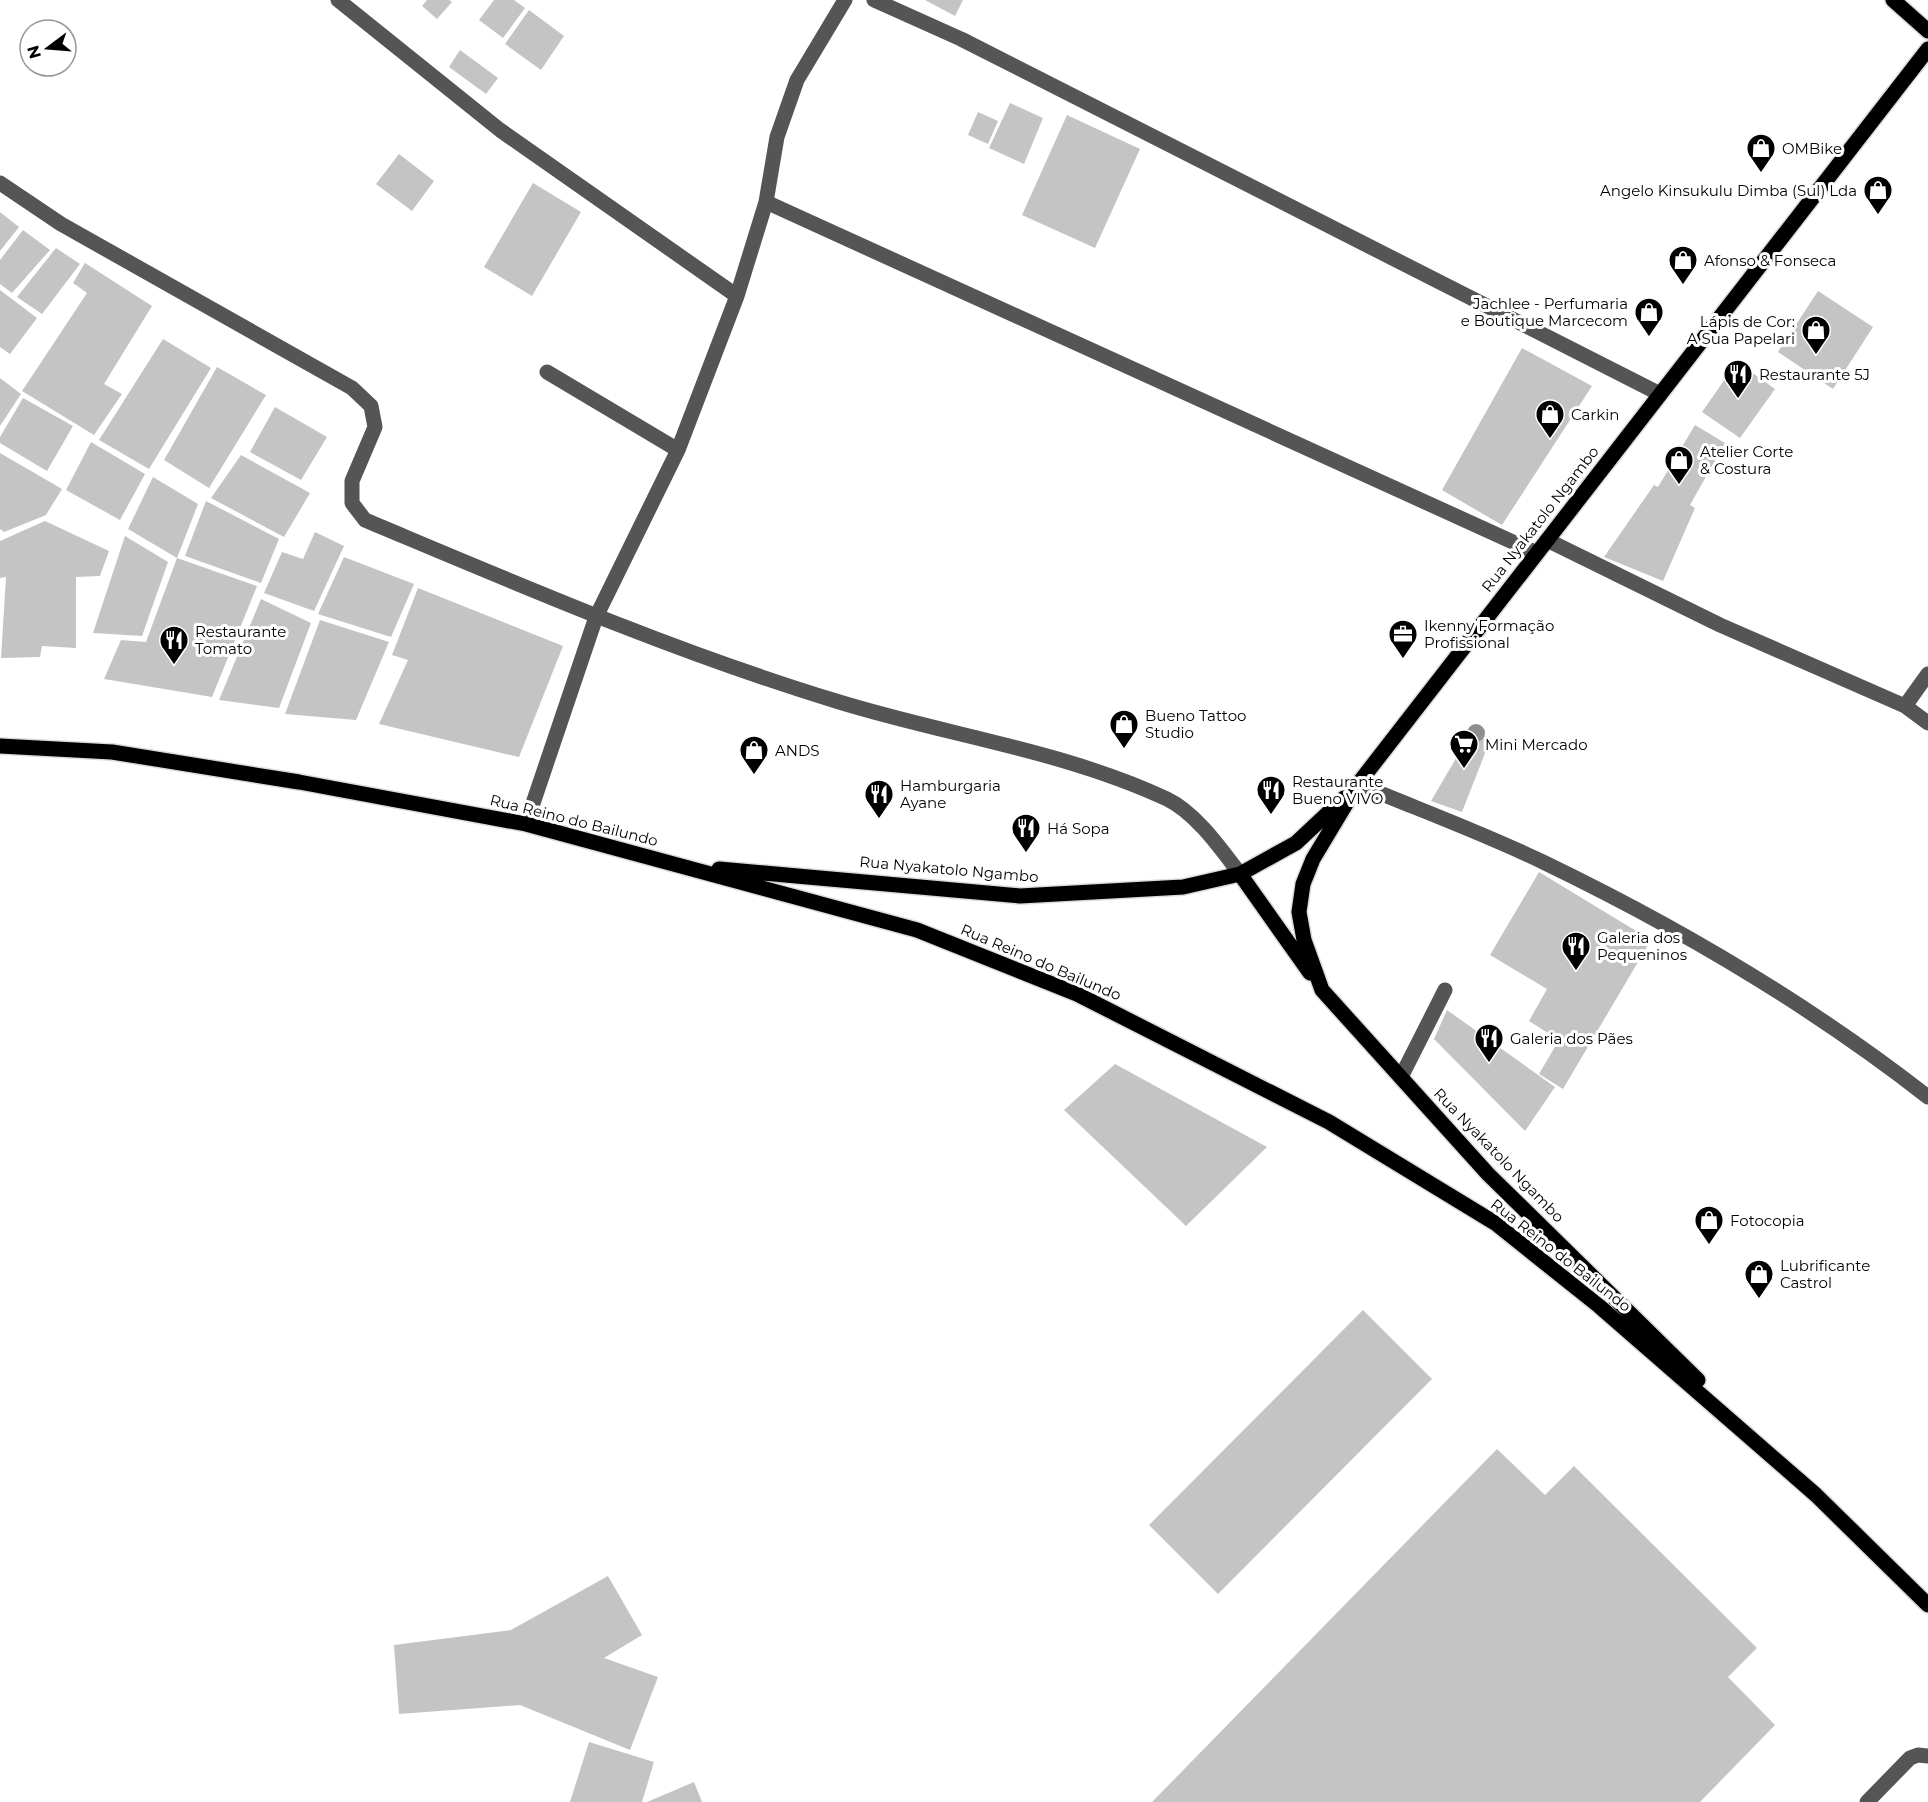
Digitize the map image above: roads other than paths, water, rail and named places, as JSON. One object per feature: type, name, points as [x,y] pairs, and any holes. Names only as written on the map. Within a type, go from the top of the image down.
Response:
[{"type":"main road","points":[[1893,0],[1928,31]]},
{"type":"main road","name":"Rua Nyakatolo Ngambo","points":[[1816,1496],[1488,1173],[1323,990],[1304,940],[1299,912],[1303,884],[1313,859],[1358,784],[1928,49]]},
{"type":"main road","name":"Rua Reino do Bailundo","points":[[0,746],[112,752],[299,782],[526,824],[928,934],[1077,994],[1329,1122],[1495,1223],[1599,1306],[1816,1496],[1928,1605]]},
{"type":"main road","name":"Rua Nyakatolo Ngambo","points":[[683,866],[1020,896],[1183,887],[1240,874],[1296,843],[1358,784]]},
{"type":"main road","points":[[1240,874],[1323,990]]},
{"type":"street","points":[[338,0],[500,130],[737,296]]},
{"type":"street","points":[[526,824],[596,617],[678,450],[737,296],[766,202],[777,137],[797,80],[846,0]]},
{"type":"street","points":[[874,0],[960,39],[1660,394]]},
{"type":"street","points":[[0,183],[61,224],[352,388],[371,406],[375,427],[352,481],[352,503],[365,520],[596,617],[836,701],[1084,767],[1170,800],[1210,834],[1240,874]]},
{"type":"street","points":[[766,202],[1537,553]]},
{"type":"street","points":[[547,372],[678,450]]},
{"type":"street","points":[[1547,540],[1720,625],[1905,706],[1928,723]]},
{"type":"street","points":[[1905,706],[1928,674]]},
{"type":"street","points":[[1358,784],[1542,862],[1677,932],[1888,1066],[1928,1097]]},
{"type":"street","points":[[1401,1077],[1445,990]]},
{"type":"street","points":[[1867,1802],[1910,1758],[1918,1755],[1928,1756]]},
{"type":"place","name":"OMBike","points":[[1761,174]]},
{"type":"place","name":"Angelo Kinsukulu Dimba (Sul) Lda","points":[[1878,216]]},
{"type":"place","name":"Afonso & Fonseca","points":[[1683,286]]},
{"type":"place","name":"Jachlee - Perfumaria e Boutique Marcecom","points":[[1649,338]]},
{"type":"place","name":"Lápis de Cor: A Sua Papelari","points":[[1816,356]]},
{"type":"place","name":"Restaurante 5J","points":[[1738,400]]},
{"type":"place","name":"Carkin","points":[[1550,440]]},
{"type":"place","name":"Atelier Corte & Costura","points":[[1679,486]]},
{"type":"place","name":"Ikenny Formação Profissional","points":[[1403,660]]},
{"type":"place","name":"Restaurante Tomato","points":[[174,666]]},
{"type":"place","name":"Bueno Tattoo Studio","points":[[1124,750]]},
{"type":"place","name":"Mini Mercado","points":[[1464,770]]},
{"type":"place","name":"ANDS","points":[[754,776]]},
{"type":"place","name":"Restaurante Bueno VIVO","points":[[1271,816]]},
{"type":"place","name":"Hamburgaria Ayane","points":[[879,820]]},
{"type":"place","name":"Há Sopa","points":[[1026,854]]},
{"type":"place","name":"Galeria dos Pequeninos","points":[[1576,972]]},
{"type":"place","name":"Galeria dos Pães","points":[[1489,1064]]},
{"type":"place","name":"Fotocopia","points":[[1709,1246]]},
{"type":"place","name":"Lubrificante Castrol","points":[[1759,1300]]}]
